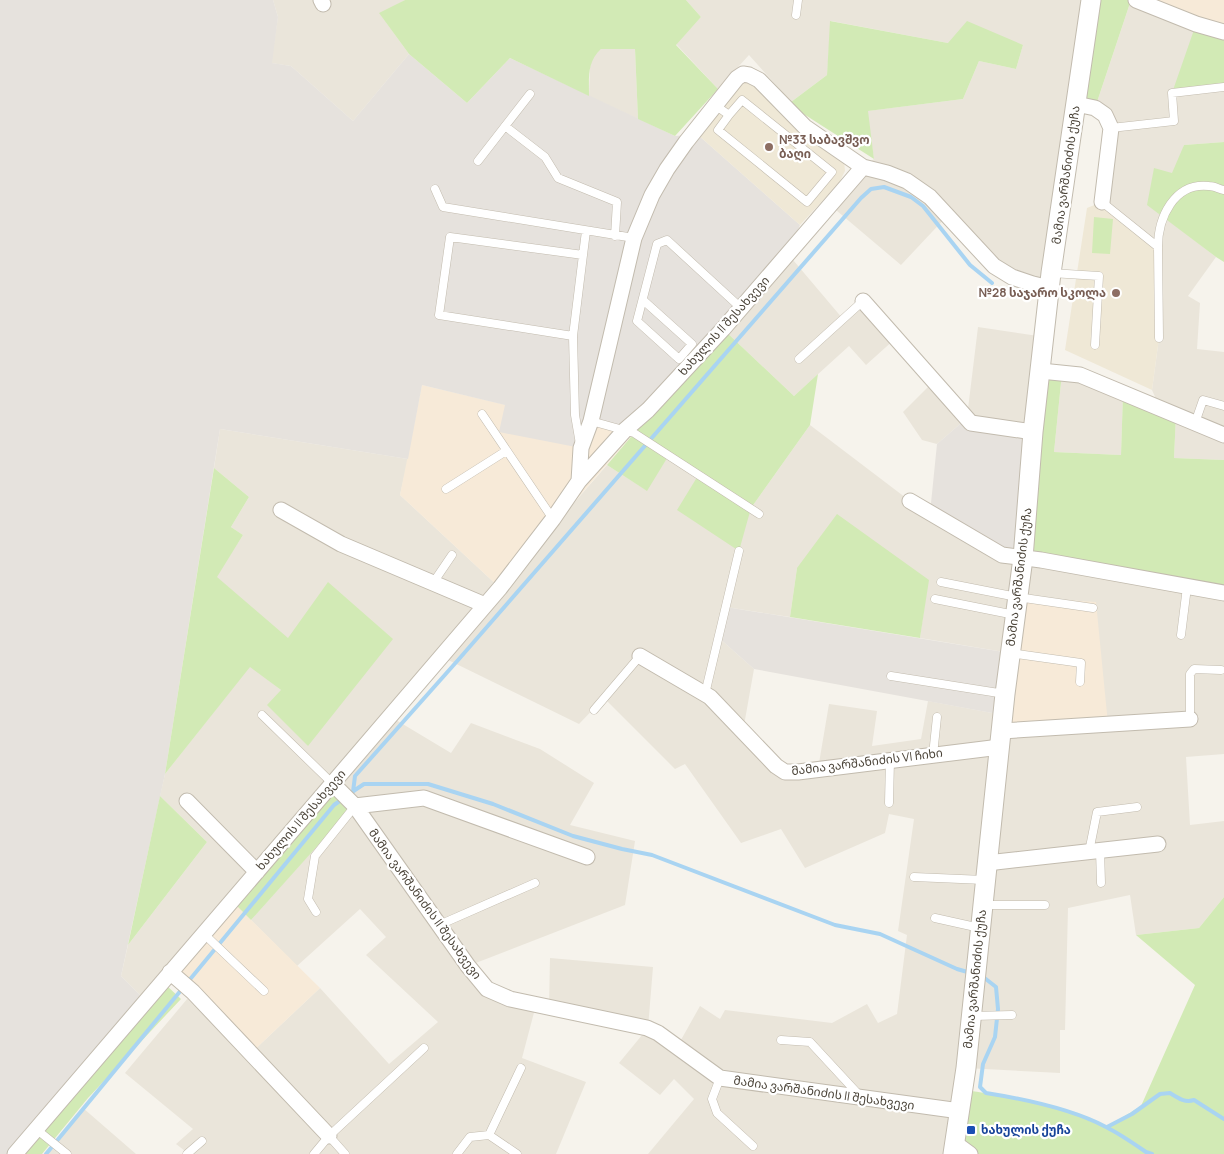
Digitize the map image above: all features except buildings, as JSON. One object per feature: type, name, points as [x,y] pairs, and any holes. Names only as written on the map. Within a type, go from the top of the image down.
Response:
[{"type":"street","name":"მამია ვარშანიძის ქუჩა","points":[[959,1150],[960,1111],[980,1016],[973,990],[1005,694],[1023,558],[1033,432],[1051,280],[1091,0]]},
{"type":"street","points":[[1136,0],[1196,24],[1224,32]]},
{"type":"street","points":[[579,481],[581,448],[591,421],[634,238],[652,195],[667,169],[715,105],[743,74],[750,75],[759,80],[806,127],[863,167],[908,181],[930,197],[994,266],[1012,277],[1033,284],[1051,280]]},
{"type":"street","points":[[1076,104],[1095,108],[1105,114],[1111,128],[1102,202]]},
{"type":"street","name":"ხახულის II შესახვევი","points":[[15,1154],[170,972],[207,937],[257,872],[486,606],[553,519],[579,481],[625,430],[648,410],[741,308],[863,167]]},
{"type":"street","points":[[862,301],[971,422],[1033,432]]},
{"type":"street","points":[[1041,371],[1080,375],[1224,435]]},
{"type":"street","points":[[910,501],[1002,555],[1224,593]]},
{"type":"street","points":[[281,510],[341,544],[486,606]]},
{"type":"street","name":"მამია ვარშანიძის VI ჩიხი","points":[[640,656],[710,697],[776,766],[785,772],[932,755],[1001,739],[1190,719]]},
{"type":"street","name":"მამია ვარშანიძის II შესახვევი","points":[[333,784],[354,805],[438,925],[487,989],[510,999],[648,1028],[658,1033],[720,1078],[960,1111]]},
{"type":"street","points":[[354,805],[424,798],[588,857]]},
{"type":"street","points":[[187,802],[257,872]]},
{"type":"street","points":[[987,872],[1094,851],[1158,844]]},
{"type":"street","points":[[170,972],[329,1136]]},
{"type":"lane","points":[[796,15],[798,0]]},
{"type":"lane","points":[[1111,128],[1174,121],[1172,93],[1224,87]]},
{"type":"lane","points":[[478,161],[530,94]]},
{"type":"lane","points":[[742,100],[832,172],[807,202],[718,130],[729,115],[742,100]]},
{"type":"lane","points":[[715,105],[729,115]]},
{"type":"lane","points":[[505,126],[545,157],[558,178],[617,202],[614,236]]},
{"type":"lane","points":[[1159,338],[1158,234],[1163,216],[1177,197],[1189,188],[1210,186],[1224,190]]},
{"type":"lane","points":[[435,189],[444,207],[634,238]]},
{"type":"lane","points":[[1102,202],[1158,247]]},
{"type":"lane","points":[[581,448],[575,414],[573,336],[586,231]]},
{"type":"lane","points":[[573,336],[439,315],[450,237],[584,255]]},
{"type":"lane","points":[[643,300],[692,344],[680,359],[637,321],[657,244],[667,240],[741,308]]},
{"type":"lane","points":[[1051,280],[1099,276],[1096,345]]},
{"type":"lane","points":[[799,359],[862,301]]},
{"type":"lane","points":[[1195,422],[1203,400],[1224,406]]},
{"type":"lane","points":[[482,414],[553,519]]},
{"type":"lane","points":[[591,421],[625,430],[645,439],[759,514]]},
{"type":"lane","points":[[446,489],[506,451]]},
{"type":"lane","points":[[705,694],[739,551]]},
{"type":"lane","points":[[432,583],[452,555]]},
{"type":"lane","points":[[940,582],[1017,597],[1093,608]]},
{"type":"lane","points":[[1181,635],[1187,587]]},
{"type":"lane","points":[[935,599],[1015,616]]},
{"type":"lane","points":[[1010,653],[1081,663],[1080,682]]},
{"type":"lane","name":"მამია ვარშანიძის VI ჩიხი","points":[[594,710],[640,656]]},
{"type":"lane","points":[[1190,719],[1190,674],[1194,669],[1221,670]]},
{"type":"lane","points":[[892,676],[1005,694]]},
{"type":"lane","points":[[262,715],[333,784]]},
{"type":"lane","points":[[932,755],[937,717]]},
{"type":"lane","points":[[888,803],[890,760]]},
{"type":"lane","points":[[316,912],[308,900],[314,856],[354,805]]},
{"type":"lane","points":[[1102,884],[1094,851],[1097,812],[1137,807]]},
{"type":"lane","points":[[914,876],[987,872]]},
{"type":"lane","points":[[438,925],[535,883]]},
{"type":"lane","points":[[983,905],[1045,905]]},
{"type":"lane","points":[[935,918],[980,928]]},
{"type":"lane","points":[[207,937],[264,991]]},
{"type":"lane","points":[[980,1016],[1009,1015]]},
{"type":"lane","points":[[781,1040],[810,1042],[862,1098]]},
{"type":"lane","points":[[314,1154],[329,1136],[424,1048]]},
{"type":"lane","points":[[489,1135],[521,1068]]},
{"type":"lane","points":[[720,1078],[712,1099],[717,1112],[753,1146]]},
{"type":"lane","points":[[36,1129],[67,1154]]},
{"type":"lane","points":[[457,1154],[470,1136],[489,1135],[517,1154]]},
{"type":"lane","points":[[329,1136],[345,1154]]},
{"type":"lane","points":[[187,1154],[202,1141]]},
{"type":"shaded area","points":[[0,0],[273,0],[278,17],[272,63],[291,66],[353,121],[409,54],[467,103],[510,58],[675,136],[697,134],[800,225],[788,254],[634,433],[591,421],[581,448],[499,432],[505,405],[422,385],[408,459],[220,429],[165,774],[121,976],[146,1001],[11,1154],[0,1154]]},
{"type":"shaded area","points":[[273,0],[405,0],[380,14],[409,54],[353,121],[291,66],[271,63],[278,17]]},
{"type":"shaded area","points":[[686,0],[1091,0],[1050,288],[1012,277],[947,216],[901,265],[830,205],[863,167],[874,159],[867,111],[963,99],[979,61],[1016,69],[1023,45],[948,43],[831,21],[827,75],[791,102],[749,55],[718,89],[676,44],[701,17]]},
{"type":"shaded area","points":[[1131,0],[1196,24],[1224,87],[1224,142],[1184,145],[1163,216],[1216,257],[1188,296],[1200,303],[1197,349],[1224,352],[1224,460],[1174,458],[1176,415],[1160,408],[1152,390],[1159,338],[1102,202],[1111,128],[1095,108]]},
{"type":"shaded area","points":[[1136,0],[1224,0],[1224,32]]},
{"type":"shaded area","points":[[601,49],[635,49],[638,119],[589,96],[590,67],[593,56]]},
{"type":"shaded area","name":"№33 საბავშვო ბაღი","points":[[741,79],[754,82],[844,161],[845,171],[839,183],[800,225],[697,134]]},
{"type":"shaded area","name":"№28 საჯარო სკოლა","points":[[1102,202],[1158,247],[1159,338],[1152,390],[1065,350],[1087,208]]},
{"type":"shaded area","points":[[788,254],[843,319],[863,301],[896,338],[866,365],[849,346],[794,396],[723,329]]},
{"type":"shaded area","points":[[978,327],[1045,337],[1033,432],[967,418],[937,444],[922,440],[903,412],[934,381],[967,417]]},
{"type":"shaded area","points":[[1062,373],[1123,393],[1121,455],[1054,452]]},
{"type":"shaded area","points":[[422,385],[506,405],[500,432],[591,421],[634,433],[500,588],[400,495]]},
{"type":"shaded area","points":[[967,418],[1033,432],[1023,558],[930,513],[937,444]]},
{"type":"shaded area","points":[[810,425],[910,501],[1224,593],[1224,754],[1186,757],[1190,825],[1224,821],[1224,897],[1199,928],[1136,935],[1130,895],[1068,908],[1065,1030],[1060,1030],[1060,1073],[966,1068],[953,1154],[648,1154],[694,1099],[674,1079],[660,1095],[619,1063],[647,1029],[549,1008],[550,958],[653,967],[648,1028],[677,1047],[700,1006],[720,1019],[725,1010],[832,1023],[867,1004],[878,1023],[897,1014],[907,935],[898,931],[914,819],[889,814],[885,833],[805,868],[781,829],[741,843],[685,764],[675,769],[604,698],[579,724],[442,657],[391,717],[451,753],[471,723],[540,749],[594,783],[570,825],[635,841],[625,905],[468,966],[487,989],[536,1005],[522,1058],[586,1082],[556,1154],[189,1154],[176,1144],[193,1129],[125,1073],[193,992],[251,1053],[320,988],[389,1064],[438,1022],[366,955],[386,937],[360,909],[297,966],[251,920],[353,805],[333,784],[146,1001],[121,976],[128,945],[207,842],[160,796],[165,774],[250,666],[281,690],[308,746],[288,639],[216,577],[243,535],[231,527],[249,497],[214,468],[220,429],[408,459],[400,495],[500,588],[607,465],[646,490],[669,455],[751,508]],"holes":[[[797,568],[928,580],[920,638],[1010,653],[1003,715],[928,701],[921,739],[872,746],[877,711],[829,704],[818,769],[776,766],[743,731],[754,669],[719,638],[726,607],[790,617]]]},
{"type":"shaded area","points":[[1017,597],[1096,602],[1108,724],[1002,731]]},
{"type":"shaded area","points":[[726,607],[1010,653],[1003,715],[754,669],[719,638]]},
{"type":"shaded area","points":[[232,901],[320,988],[251,1053],[170,972]]},
{"type":"shaded area","points":[[83,1108],[136,1154],[46,1154]]},
{"type":"green space","points":[[405,0],[686,0],[701,17],[676,45],[718,89],[675,136],[638,119],[635,49],[601,49],[596,54],[591,65],[589,96],[510,58],[467,103],[409,54],[379,13]]},
{"type":"green space","points":[[1091,0],[1131,0],[1095,108],[1076,104]]},
{"type":"green space","points":[[830,21],[948,43],[967,21],[1023,45],[1016,69],[979,61],[963,99],[868,111],[874,159],[799,111],[791,102],[827,75]]},
{"type":"green space","points":[[1196,24],[1224,32],[1224,87],[1172,93]]},
{"type":"green space","points":[[1224,142],[1224,262],[1147,205],[1154,168],[1172,173],[1184,145]]},
{"type":"green space","points":[[1094,217],[1113,219],[1110,254],[1092,253]]},
{"type":"green space","points":[[723,329],[794,396],[818,374],[810,425],[751,508],[739,551],[677,510],[699,474],[669,455],[647,491],[607,465]]},
{"type":"green space","points":[[1041,371],[1062,373],[1054,452],[1121,455],[1123,393],[1176,415],[1174,458],[1224,460],[1224,593],[1023,558]]},
{"type":"green space","points":[[214,468],[249,497],[231,527],[243,535],[217,577],[288,638],[328,582],[393,639],[308,746],[267,705],[281,690],[250,667],[165,774]]},
{"type":"green space","points":[[837,514],[929,580],[920,638],[790,617],[797,568]]},
{"type":"green space","points":[[333,784],[354,805],[251,920],[232,901]]},
{"type":"green space","points":[[160,796],[207,842],[128,945]]},
{"type":"green space","points":[[1224,897],[1224,1154],[970,1154],[955,1143],[963,1090],[1036,1103],[1107,1127],[1141,1106],[1195,985],[1136,935],[1199,928]]},
{"type":"green space","points":[[166,985],[181,999],[88,1098],[42,1154],[16,1154]]},
{"type":"waterway","points":[[353,792],[355,776],[861,198],[871,189],[884,187],[911,197],[923,206],[970,265],[992,283]]},
{"type":"waterway","points":[[349,794],[364,784],[428,784],[493,804],[573,836],[652,855],[835,925],[880,934],[957,969],[971,973]]},
{"type":"waterway","points":[[187,983],[334,805],[344,798]]},
{"type":"waterway","points":[[982,976],[996,987],[998,1009],[995,1037],[983,1064],[980,1087],[986,1093],[1032,1102],[1078,1115],[1111,1130],[1152,1154]]},
{"type":"waterway","points":[[46,1154],[182,989]]},
{"type":"waterway","points":[[1107,1127],[1132,1114],[1160,1094],[1170,1093],[1185,1100],[1194,1100],[1224,1119]]},
{"type":"place","name":"№33 საბავშვო ბაღი","points":[[769,147]]},
{"type":"place","name":"№28 საჯარო სკოლა","points":[[1116,293]]},
{"type":"place","name":"ხახულის ქუჩა","points":[[971,1130]]}]
